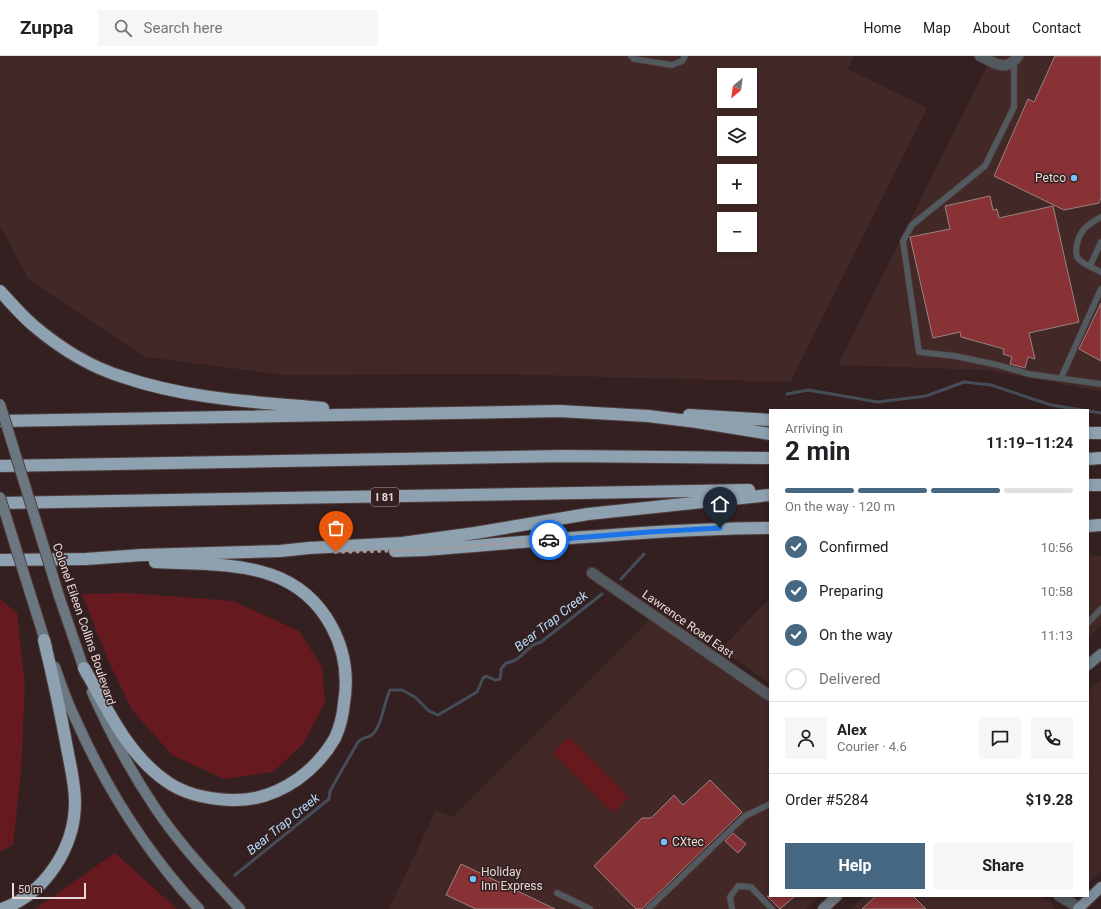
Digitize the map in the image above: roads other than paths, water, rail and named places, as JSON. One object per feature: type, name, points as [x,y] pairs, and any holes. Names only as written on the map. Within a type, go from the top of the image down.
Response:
[{"type":"highway","points":[[0,291],[33,325],[55,342],[81,359],[102,370],[123,378],[176,392],[228,399],[384,414]]},
{"type":"highway","points":[[0,421],[559,411],[648,416],[697,422],[769,434]]},
{"type":"highway","points":[[648,416],[700,415],[769,420]]},
{"type":"highway","points":[[1089,433],[1101,433]]},
{"type":"highway","points":[[0,466],[564,456],[769,458]]},
{"type":"highway","points":[[1089,459],[1101,458]]},
{"type":"highway","points":[[1089,485],[1101,485]]},
{"type":"highway","name":"I 81","points":[[0,503],[769,490]]},
{"type":"highway","points":[[280,551],[402,543],[475,533],[588,514],[769,495]]},
{"type":"highway","points":[[1089,526],[1101,525]]},
{"type":"highway","points":[[86,559],[142,555],[280,551],[424,550],[649,532],[720,528],[769,528]]},
{"type":"highway","points":[[0,560],[86,559],[220,565],[273,575],[296,587],[316,603],[330,622],[342,649],[346,667],[346,693],[342,719],[335,736],[328,750],[309,771],[287,787],[267,795],[240,800],[214,800],[195,796],[166,782],[145,764],[126,740],[84,668]]},
{"type":"highway","points":[[2,909],[27,895],[52,872],[63,853],[70,836],[75,803],[74,789],[62,720],[44,640]]},
{"type":"main road","name":"Colonel Eileen Collins Boulevard","points":[[0,404],[59,596],[90,688],[105,722],[119,749],[156,810],[185,848],[240,909]]},
{"type":"main road","points":[[0,497],[44,640],[74,717],[116,799],[150,849],[200,909]]},
{"type":"main road","points":[[1089,664],[1101,654]]},
{"type":"main road","points":[[1080,909],[1101,887]]},
{"type":"main road","points":[[823,909],[836,897]]},
{"type":"street","points":[[980,56],[1000,65],[1007,66],[1016,59]]},
{"type":"street","name":"Lawrence Road East","points":[[592,573],[769,695]]},
{"type":"street","points":[[1061,897],[1080,909]]},
{"type":"lane","points":[[631,56],[634,59],[672,65],[682,61],[685,56]]},
{"type":"lane","points":[[1016,59],[1014,107],[985,166],[912,225],[903,241],[919,352],[955,356],[998,365],[1029,374],[1101,384]]},
{"type":"lane","points":[[1101,217],[1086,225],[1078,240],[1076,249],[1077,257],[1101,272]]},
{"type":"lane","points":[[1090,266],[1101,242]]},
{"type":"lane","points":[[1061,378],[1101,289]]},
{"type":"lane","points":[[1089,622],[1101,609]]},
{"type":"lane","points":[[648,909],[744,816],[769,804]]},
{"type":"lane","points":[[732,909],[730,897],[738,886],[751,888],[772,909]]},
{"type":"lane","points":[[557,893],[590,909]]},
{"type":"waterway","name":"Bear Trap Creek","points":[[787,394],[808,390],[878,402],[926,396],[964,382],[991,385],[1051,405],[1076,409]]},
{"type":"waterway","name":"Bear Trap Creek","points":[[1089,411],[1101,413]]},
{"type":"waterway","name":"Bear Trap Creek","points":[[621,579],[644,554]]},
{"type":"waterway","name":"Bear Trap Creek","points":[[235,875],[329,799],[330,791],[358,742],[361,739],[372,735],[378,726],[390,690],[402,690],[415,697],[429,711],[438,715],[477,692],[483,678],[486,676],[495,680],[500,679],[501,669],[506,663],[518,659],[533,645],[541,642],[602,594]]},
{"type":"place","name":"Petco","points":[[1074,178]]},
{"type":"place","name":"CXtec","points":[[664,842]]},
{"type":"place","name":"Holiday Inn Express","points":[[473,879]]}]
